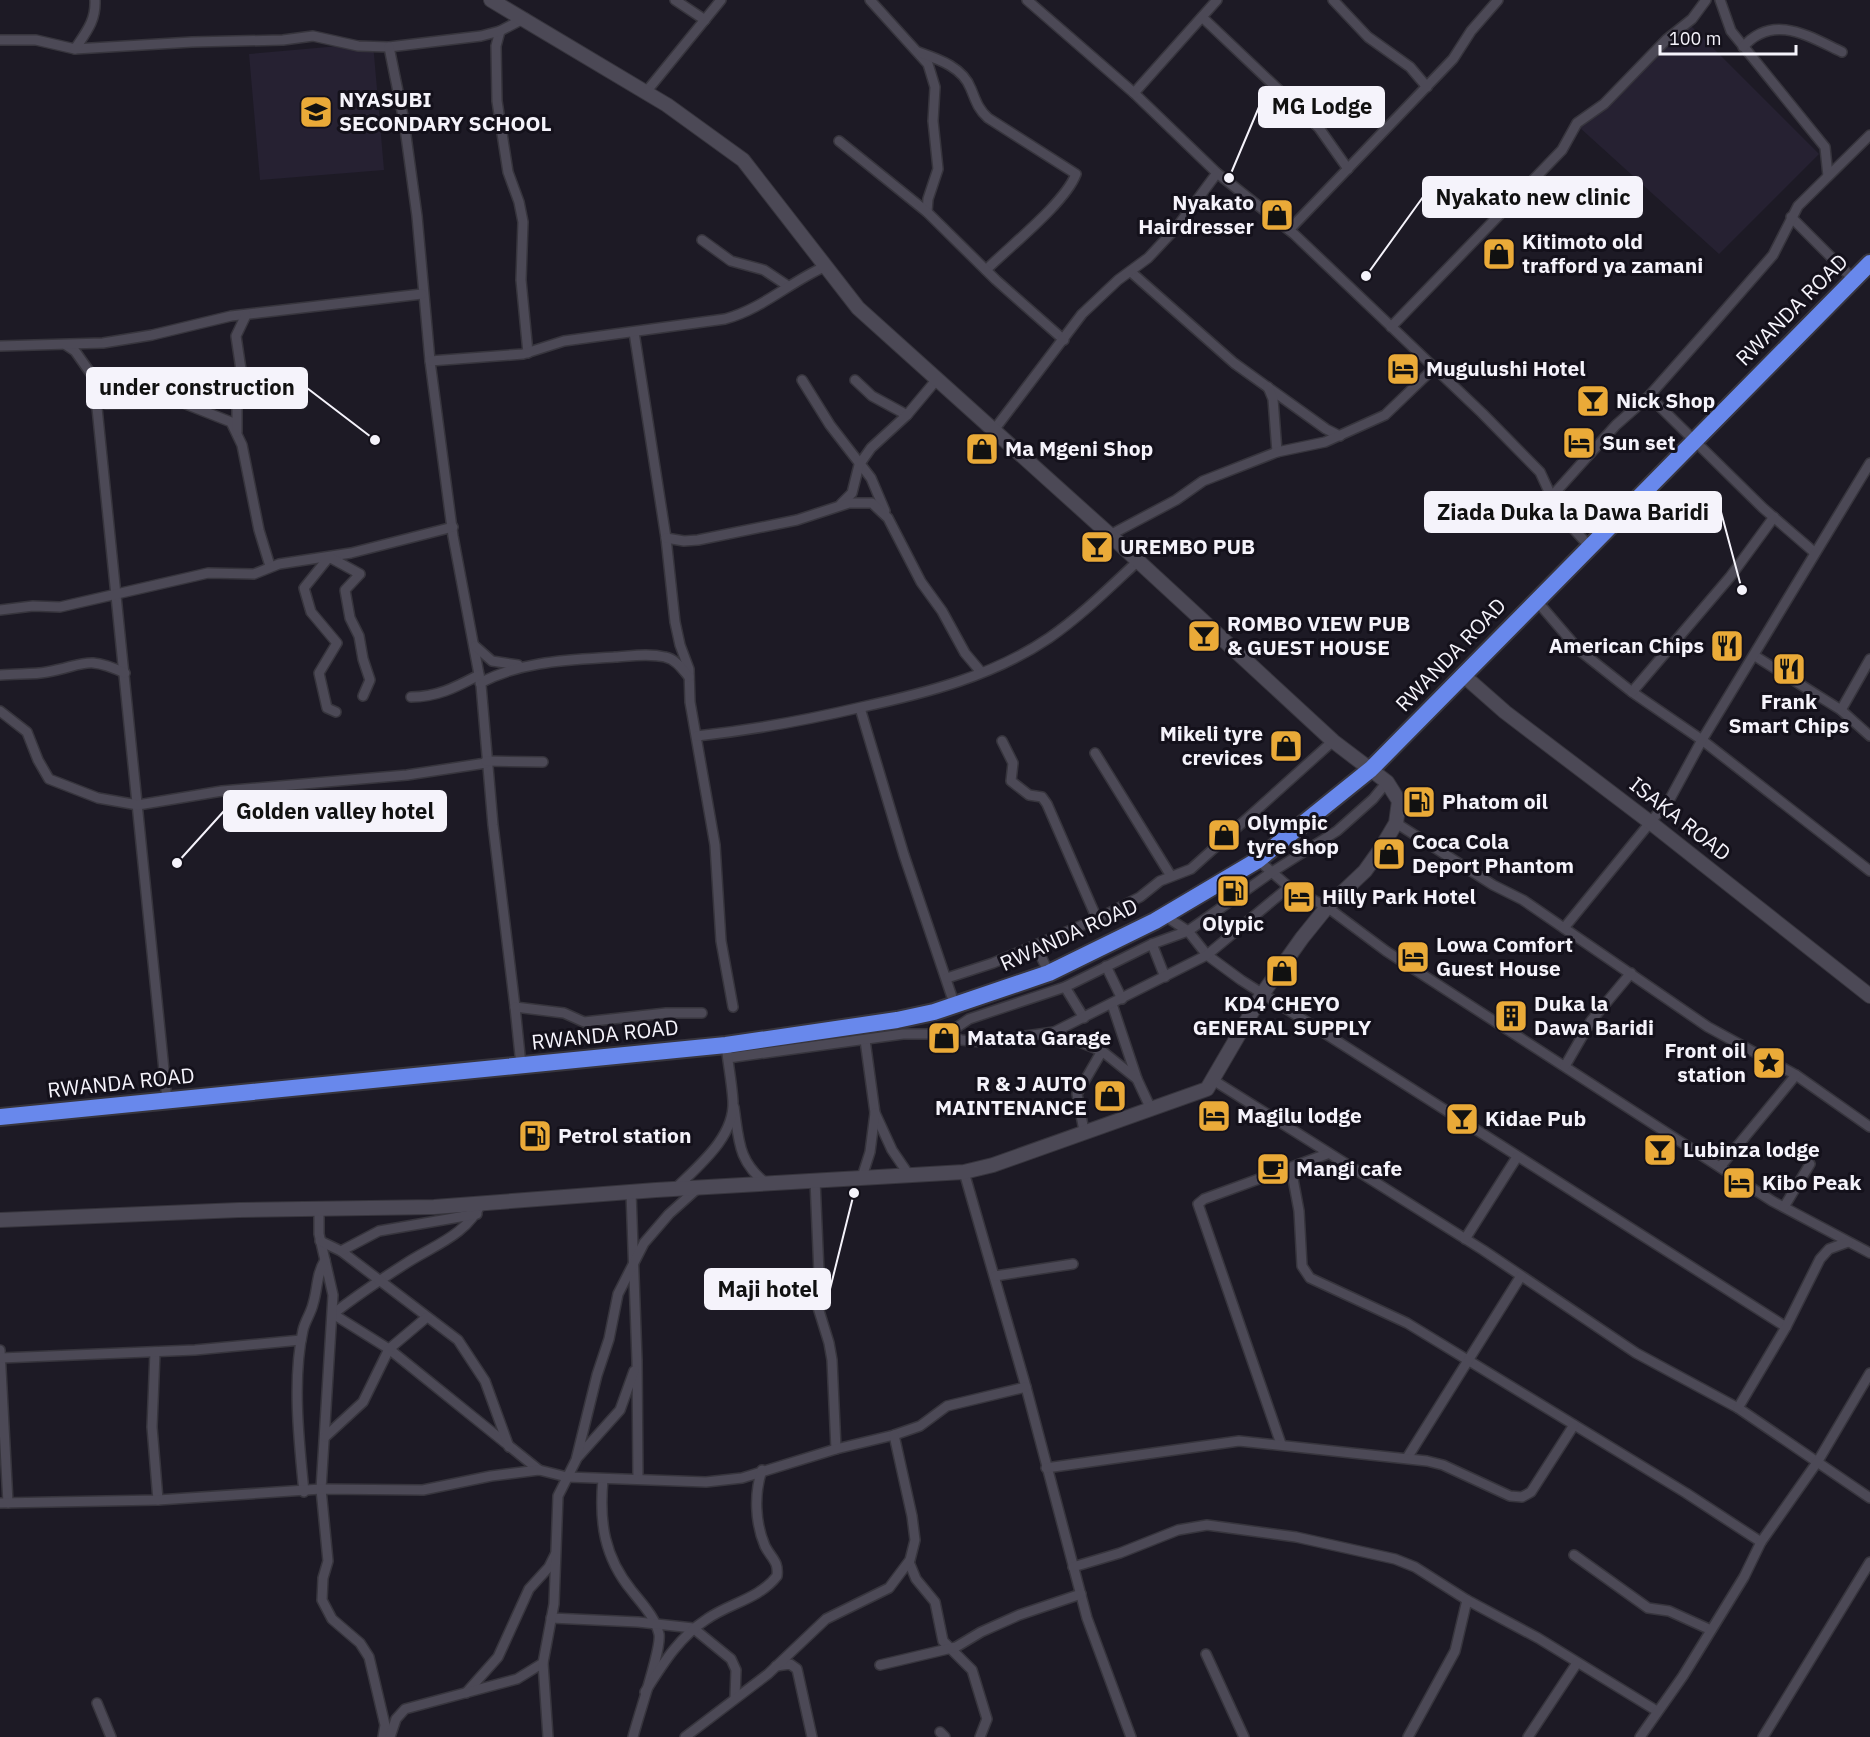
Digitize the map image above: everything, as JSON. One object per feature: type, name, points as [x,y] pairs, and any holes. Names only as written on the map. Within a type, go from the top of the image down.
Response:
[{"type":"highway","name":"RWANDA ROAD","points":[[0,1117],[521,1065],[727,1052],[897,1020],[955,1006],[1049,973],[1165,916],[1258,860],[1371,769],[1870,263]]},
{"type":"street","points":[[75,49],[91,27],[95,0]]},
{"type":"street","points":[[341,1251],[379,1231],[480,1208],[631,1192],[964,1172],[1021,1155],[1151,1108],[1196,1095],[1207,1089],[1263,993],[1327,907],[1365,871],[1396,823],[1399,801],[1387,782],[1333,741],[938,378],[858,308],[743,159],[646,92],[525,18],[491,0]]},
{"type":"street","points":[[675,0],[705,20]]},
{"type":"street","points":[[646,92],[721,0]]},
{"type":"street","points":[[870,0],[928,64],[936,93],[933,121],[938,169],[928,199],[927,212]]},
{"type":"street","points":[[1027,0],[1134,93],[1217,173],[1289,230],[1482,413],[1539,472],[1559,513],[1590,547]]},
{"type":"street","points":[[1134,93],[1218,0]]},
{"type":"street","points":[[1332,0],[1368,37],[1410,67],[1427,87]]},
{"type":"street","points":[[1391,327],[1562,150],[1577,123],[1604,104],[1667,39],[1692,19],[1706,0]]},
{"type":"street","points":[[1720,0],[1731,31],[1825,147],[1828,176]]},
{"type":"street","points":[[1289,230],[1453,59],[1492,2]]},
{"type":"street","points":[[1202,17],[1319,128],[1348,169]]},
{"type":"street","points":[[0,40],[36,40],[75,49],[192,42],[283,40],[313,36],[358,46],[389,47],[482,36],[500,31],[525,18]]},
{"type":"street","points":[[1743,47],[1755,34],[1774,27],[1806,34],[1842,52]]},
{"type":"street","points":[[500,31],[496,46],[497,101],[508,172],[519,202],[523,222],[521,280],[528,353]]},
{"type":"street","points":[[389,47],[404,121],[417,216],[422,294],[430,361],[453,527],[479,679],[486,762],[521,1065]]},
{"type":"street","points":[[918,52],[938,59],[962,75],[971,88],[978,108],[988,118],[1076,174],[1072,185],[1060,199],[986,270]]},
{"type":"street","points":[[1552,496],[1616,425],[1649,396],[1773,255],[1798,206],[1870,135]]},
{"type":"street","points":[[839,141],[927,212],[986,270],[1064,340]]},
{"type":"street","points":[[994,430],[1082,314],[1131,272],[1177,227],[1217,173]]},
{"type":"street","points":[[1791,217],[1853,279]]},
{"type":"street","points":[[702,240],[720,255],[764,270],[788,286]]},
{"type":"street","points":[[430,361],[528,353],[564,341],[740,315],[825,267]]},
{"type":"street","points":[[1131,272],[1234,363],[1326,429],[1340,436]]},
{"type":"street","points":[[0,346],[66,345],[130,339],[246,315],[422,294]]},
{"type":"street","points":[[237,432],[237,408],[244,390],[236,336],[246,315]]},
{"type":"street","points":[[634,332],[666,538],[672,605],[689,678],[690,702],[714,845],[722,941],[733,1007]]},
{"type":"street","points":[[66,345],[75,351],[92,372],[96,396],[167,1100]]},
{"type":"street","points":[[1110,535],[1176,500],[1203,481],[1277,452],[1340,436],[1385,415],[1434,368]]},
{"type":"street","points":[[836,507],[852,493],[859,465],[881,438],[908,415],[938,378]]},
{"type":"street","points":[[801,380],[859,465],[871,478],[888,518],[921,582],[942,611],[964,653],[981,672]]},
{"type":"street","points":[[855,380],[872,396],[908,415]]},
{"type":"street","points":[[1266,384],[1273,399],[1277,452]]},
{"type":"street","points":[[96,396],[106,404],[183,403],[231,422],[237,432],[247,466],[259,530],[270,566]]},
{"type":"street","points":[[1649,396],[1774,517],[1814,552]]},
{"type":"street","points":[[1564,928],[1671,797],[1702,740],[1755,656],[1814,552],[1870,463]]},
{"type":"street","points":[[666,538],[684,542],[736,533],[797,520],[856,501],[872,502],[888,518]]},
{"type":"street","points":[[1632,692],[1730,577],[1774,517]]},
{"type":"street","points":[[0,610],[33,606],[60,607],[208,573],[254,574],[270,566],[329,556],[453,527]]},
{"type":"street","points":[[329,556],[360,574],[345,590],[350,618],[359,636],[370,680],[363,696]]},
{"type":"street","points":[[329,556],[304,588],[311,612],[337,643],[319,674],[327,708],[336,712]]},
{"type":"street","points":[[697,736],[801,722],[936,691],[981,672],[1047,639],[1086,610],[1138,561]]},
{"type":"street","points":[[1536,600],[1579,650],[1632,692],[1702,740],[1870,871]]},
{"type":"street","points":[[472,644],[486,657],[497,663],[532,665]]},
{"type":"street","points":[[411,697],[432,696],[479,679],[532,665],[569,660],[652,655],[672,659],[689,678]]},
{"type":"street","points":[[1755,656],[1841,711],[1870,736]]},
{"type":"street","points":[[1841,711],[1870,659]]},
{"type":"street","points":[[0,675],[47,672],[84,662],[95,662],[125,673]]},
{"type":"street","name":"ISAKA ROAD","points":[[1463,675],[1505,712],[1651,823],[1870,996]]},
{"type":"street","points":[[860,708],[904,855],[955,1006]]},
{"type":"street","points":[[0,711],[27,732],[38,760],[49,779],[98,798],[138,805],[222,791],[407,775],[486,762],[543,762]]},
{"type":"street","points":[[1002,741],[1013,764],[1011,781],[1029,795],[1042,797],[1047,804],[1097,919]]},
{"type":"street","points":[[947,978],[1036,946],[1097,919],[1140,897],[1160,881],[1191,869],[1206,858],[1333,741]]},
{"type":"street","points":[[1095,753],[1171,876]]},
{"type":"street","points":[[947,1034],[969,1018],[1065,987],[1152,944],[1188,931],[1272,872],[1337,831],[1373,799],[1387,782]]},
{"type":"street","points":[[1396,823],[1493,885],[1523,900],[1708,1026],[1796,1075],[1870,1126]]},
{"type":"street","points":[[1258,860],[1290,887],[1327,907],[1386,951],[1720,1167],[1784,1207],[1870,1253]]},
{"type":"street","points":[[767,1184],[753,1173],[742,1156],[727,1052],[865,1040],[903,1034],[947,1034],[961,1040],[981,1041],[1054,1032],[1207,955],[1290,887]]},
{"type":"street","points":[[1165,916],[1188,931],[1207,955],[1263,993],[1786,1327]]},
{"type":"street","points":[[1152,944],[1165,977]]},
{"type":"street","points":[[1036,946],[1049,973]]},
{"type":"street","points":[[1106,966],[1122,999]]},
{"type":"street","points":[[1565,1066],[1591,1021],[1631,973]]},
{"type":"street","points":[[1065,987],[1084,1018]]},
{"type":"street","points":[[1112,1004],[1137,1079],[1151,1108]]},
{"type":"street","points":[[515,1007],[564,1013],[584,1022],[666,1013],[702,1013]]},
{"type":"street","points":[[1054,1032],[1102,1051],[1137,1079]]},
{"type":"street","points":[[862,1178],[870,1152],[875,1113],[865,1040]]},
{"type":"street","points":[[1084,1131],[1077,1094],[1102,1051]]},
{"type":"street","points":[[1720,1167],[1796,1075]]},
{"type":"street","points":[[1213,1080],[1465,1239],[1636,1353],[1738,1408],[1870,1498]]},
{"type":"street","points":[[675,1189],[713,1151],[726,1127],[733,1103]]},
{"type":"street","points":[[875,1113],[892,1150],[909,1175]]},
{"type":"street","points":[[1281,1444],[1198,1204],[1204,1199],[1328,1154]]},
{"type":"street","points":[[1465,1239],[1517,1157]]},
{"type":"street","points":[[1784,1207],[1810,1164]]},
{"type":"street","points":[[1291,1168],[1299,1211],[1302,1266],[1310,1278],[1407,1323],[1761,1542]]},
{"type":"street","points":[[964,1172],[1026,1387],[1080,1594],[1131,1737]]},
{"type":"street","points":[[815,1180],[819,1273],[816,1301],[832,1360],[836,1449]]},
{"type":"street","points":[[576,1460],[597,1375],[609,1339],[618,1294],[632,1265],[660,1224],[698,1188]]},
{"type":"street","points":[[631,1192],[632,1265],[638,1360],[638,1479]]},
{"type":"street","points":[[0,1220],[319,1209],[480,1208]]},
{"type":"street","points":[[333,1314],[406,1263],[462,1231],[480,1208]]},
{"type":"street","points":[[319,1209],[317,1222],[320,1241],[333,1295],[325,1388],[325,1437],[321,1489],[328,1561],[323,1578],[322,1600],[332,1619],[360,1643],[369,1657],[380,1695],[385,1725],[383,1737]]},
{"type":"street","points":[[320,1241],[341,1251],[458,1340],[485,1381],[509,1448]]},
{"type":"street","points":[[1738,1408],[1786,1327],[1820,1259],[1829,1249],[1848,1242]]},
{"type":"street","points":[[303,1492],[298,1374],[301,1340],[303,1328],[313,1307],[317,1275],[325,1260]]},
{"type":"street","points":[[995,1276],[1073,1264]]},
{"type":"street","points":[[1407,1458],[1521,1276]]},
{"type":"street","points":[[333,1314],[389,1349],[538,1470]]},
{"type":"street","points":[[325,1437],[363,1402],[389,1349],[427,1317]]},
{"type":"street","points":[[1,1358],[155,1352],[301,1340]]},
{"type":"street","points":[[0,1350],[4,1503],[158,1500],[321,1489],[423,1490],[491,1476],[538,1470],[567,1477],[603,1479],[706,1482],[742,1478],[762,1470],[920,1426],[947,1406],[1026,1387]]},
{"type":"street","points":[[155,1352],[152,1427],[158,1500]]},
{"type":"street","points":[[548,1737],[543,1663],[551,1618],[557,1550],[558,1496],[576,1460],[625,1403],[638,1360]]},
{"type":"street","points":[[1640,1737],[1744,1577],[1761,1542],[1818,1461],[1870,1373]]},
{"type":"street","points":[[1046,1467],[1239,1441],[1281,1444],[1369,1456],[1407,1458],[1443,1465],[1510,1496],[1522,1497],[1531,1492],[1574,1425]]},
{"type":"street","points":[[685,1737],[775,1666],[826,1619],[889,1588],[909,1562],[914,1552],[914,1528],[894,1435]]},
{"type":"street","points":[[645,1692],[681,1640],[693,1628],[708,1617],[751,1598],[777,1576],[777,1561],[764,1544],[757,1505],[756,1487],[762,1470]]},
{"type":"street","points":[[603,1479],[601,1517],[610,1559],[659,1634],[658,1651],[633,1737]]},
{"type":"street","points":[[1073,1567],[1120,1553],[1178,1530],[1207,1525],[1296,1537],[1395,1558],[1414,1567],[1657,1711]]},
{"type":"street","points":[[466,1693],[498,1657],[530,1589],[549,1567],[557,1550]]},
{"type":"street","points":[[1574,1555],[1648,1608],[1669,1611],[1711,1630]]},
{"type":"street","points":[[909,1562],[916,1579],[935,1602],[943,1641],[972,1670],[987,1719],[980,1737]]},
{"type":"street","points":[[1763,1737],[1870,1562]]},
{"type":"street","points":[[880,1665],[951,1649],[1019,1615],[1080,1594]]},
{"type":"street","points":[[1408,1737],[1455,1651],[1467,1600]]},
{"type":"street","points":[[551,1618],[693,1628],[731,1659],[736,1670],[735,1698]]},
{"type":"street","points":[[1206,1654],[1244,1737]]},
{"type":"street","points":[[390,1737],[399,1714],[412,1706],[517,1679],[543,1663]]},
{"type":"street","points":[[1528,1737],[1577,1663]]},
{"type":"street","points":[[775,1666],[790,1664],[797,1669],[812,1737]]},
{"type":"street","points":[[97,1703],[111,1737]]},
{"type":"street","points":[[394,1725],[401,1737]]},
{"type":"shaded area","points":[[1689,24],[1819,154],[1719,254],[1579,127]]},
{"type":"shaded area","name":"NYASUBI SECONDARY SCHOOL","points":[[373,43],[384,170],[260,180],[249,54]]},
{"type":"place","name":"NYASUBI SECONDARY SCHOOL","points":[[316,112]]},
{"type":"place","name":"MG Lodge","points":[[1229,178]]},
{"type":"place","name":"Nyakato Hairdresser","points":[[1277,215]]},
{"type":"place","name":"Kitimoto old trafford ya zamani","points":[[1499,254]]},
{"type":"place","name":"Nyakato new clinic","points":[[1366,276]]},
{"type":"place","name":"Mugulushi Hotel","points":[[1403,369]]},
{"type":"place","name":"Nick Shop","points":[[1593,401]]},
{"type":"place","name":"under construction","points":[[375,440]]},
{"type":"place","name":"Sun set","points":[[1579,443]]},
{"type":"place","name":"Ma Mgeni Shop","points":[[982,449]]},
{"type":"place","name":"UREMBO PUB","points":[[1097,547]]},
{"type":"place","name":"Ziada Duka la Dawa Baridi","points":[[1742,590]]},
{"type":"place","name":"ROMBO VIEW PUB & GUEST HOUSE","points":[[1204,636]]},
{"type":"place","name":"American Chips","points":[[1727,646]]},
{"type":"place","name":"Frank Smart Chips","points":[[1789,669]]},
{"type":"place","name":"Mikeli tyre crevices","points":[[1286,746]]},
{"type":"place","name":"Phatom oil","points":[[1419,802]]},
{"type":"place","name":"Olympic tyre shop","points":[[1224,835]]},
{"type":"place","name":"Coca Cola Deport Phantom","points":[[1389,854]]},
{"type":"place","name":"Golden valley hotel","points":[[177,863]]},
{"type":"place","name":"Olypic","points":[[1233,891]]},
{"type":"place","name":"Hilly Park Hotel","points":[[1299,897]]},
{"type":"place","name":"Lowa Comfort Guest House","points":[[1413,957]]},
{"type":"place","name":"KD4 CHEYO GENERAL SUPPLY","points":[[1282,971]]},
{"type":"place","name":"Duka la Dawa Baridi","points":[[1511,1016]]},
{"type":"place","name":"Matata Garage","points":[[944,1038]]},
{"type":"place","name":"Front oil station","points":[[1769,1063]]},
{"type":"place","name":"R & J AUTO MAINTENANCE","points":[[1110,1096]]},
{"type":"place","name":"Magilu lodge","points":[[1214,1116]]},
{"type":"place","name":"Kidae Pub","points":[[1462,1119]]},
{"type":"place","name":"Petrol station","points":[[535,1136]]},
{"type":"place","name":"Lubinza lodge","points":[[1660,1150]]},
{"type":"place","name":"Mangi cafe","points":[[1273,1169]]},
{"type":"place","name":"Kibo Peak","points":[[1739,1183]]},
{"type":"place","name":"Maji hotel","points":[[854,1193]]}]
